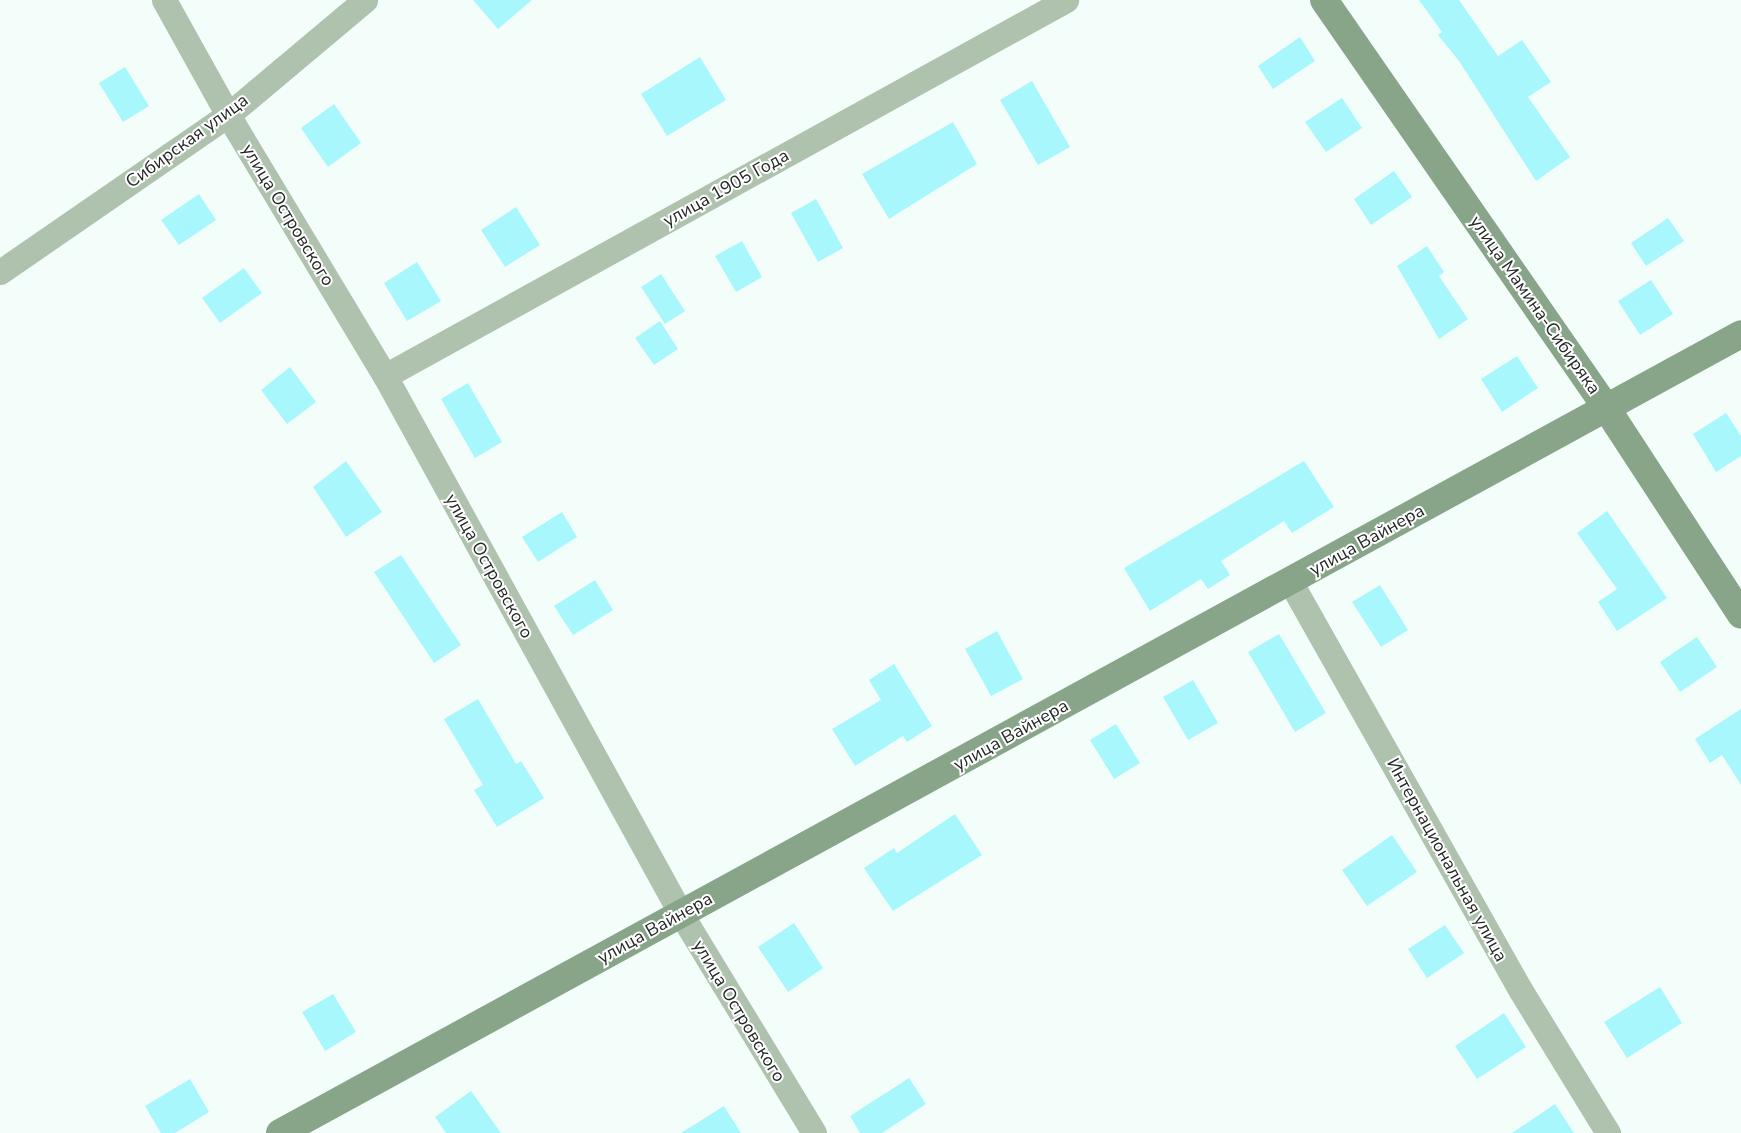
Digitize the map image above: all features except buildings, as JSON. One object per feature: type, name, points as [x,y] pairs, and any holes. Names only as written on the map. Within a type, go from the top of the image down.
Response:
[{"type":"street","name":"улица Островского","points":[[164,0],[228,115],[385,376],[681,914],[814,1133]]},
{"type":"street","name":"Сибирская улица","points":[[0,272],[228,115],[366,0]]},
{"type":"street","name":"улица 1905 Года","points":[[385,376],[1066,0]]},
{"type":"street","name":"улица Мамина-Сибиряка","points":[[1324,0],[1605,406],[1741,615]]},
{"type":"street","name":"улица Вайнера","points":[[280,1133],[1290,583],[1605,406],[1741,334]]},
{"type":"street","name":"Интернациональная улица","points":[[1290,583],[1521,991],[1608,1133]]}]
